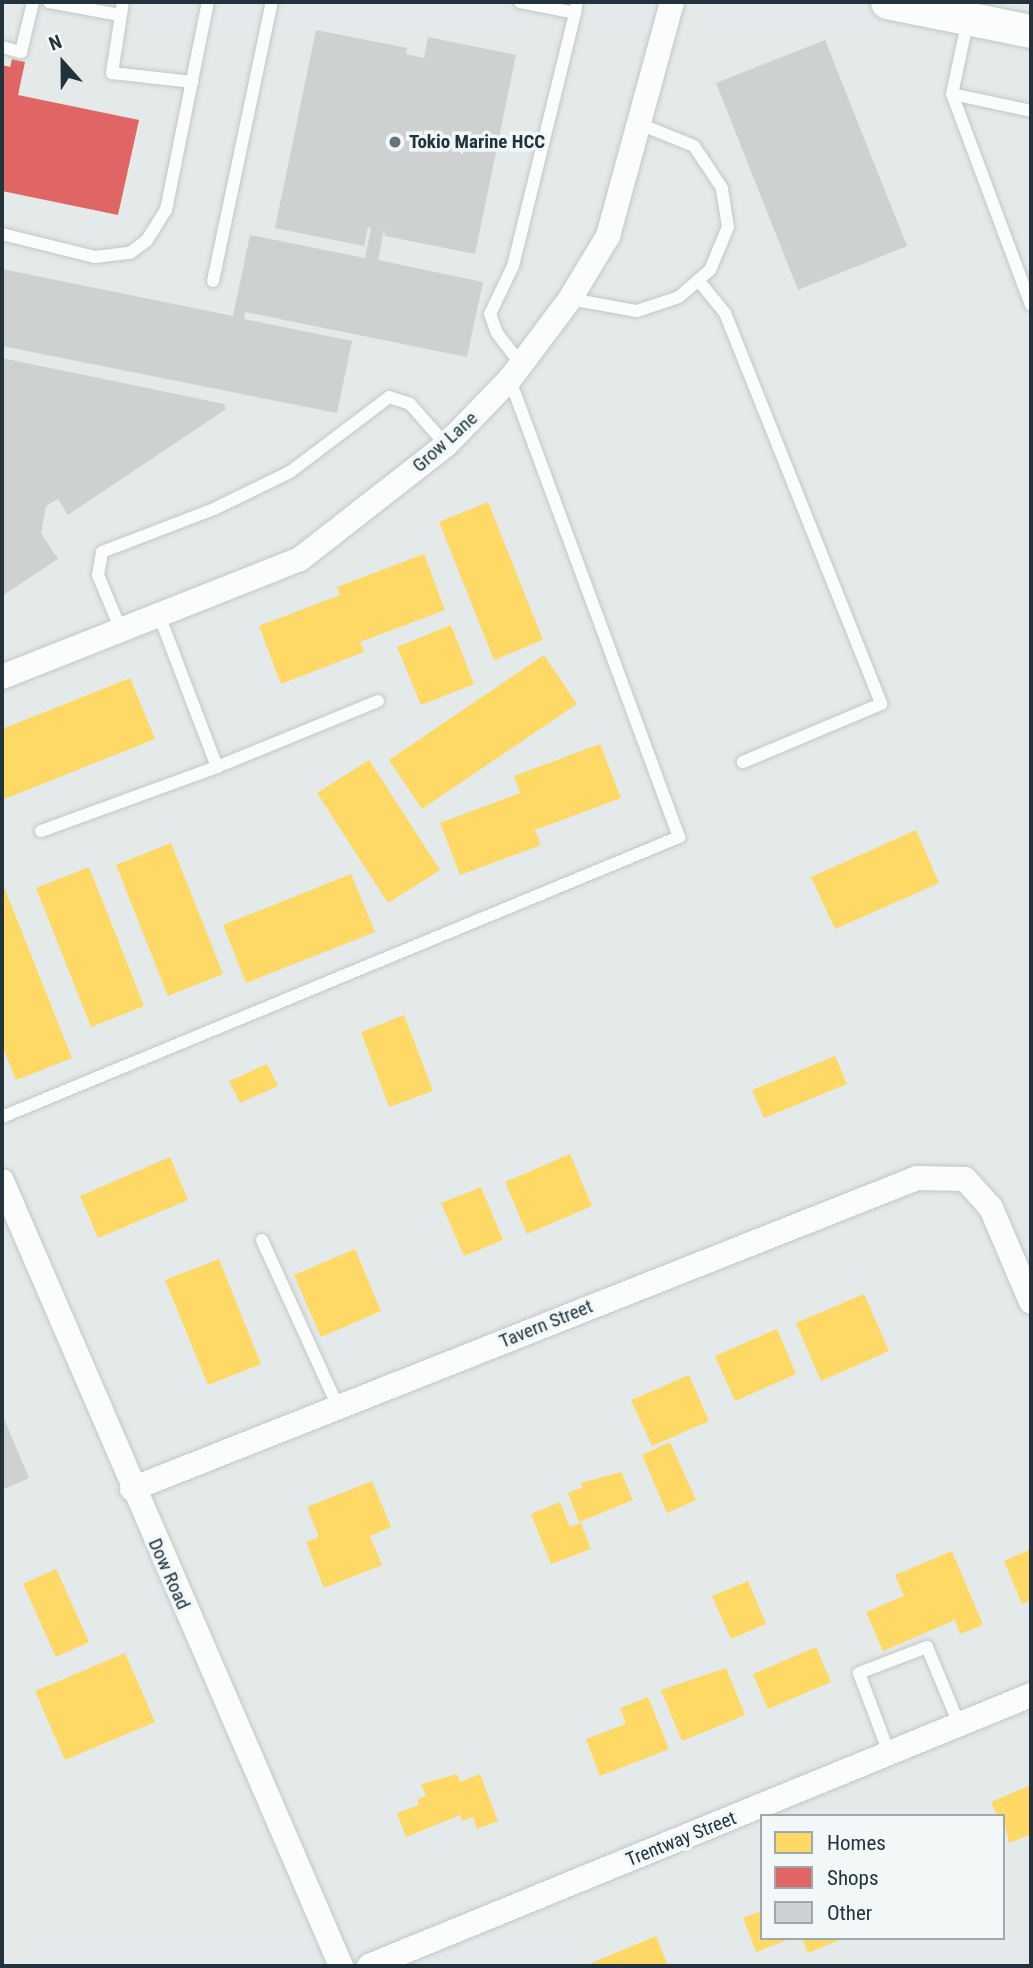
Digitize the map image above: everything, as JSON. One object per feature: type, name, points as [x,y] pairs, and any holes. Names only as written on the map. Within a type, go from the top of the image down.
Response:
[{"type":"main road","points":[[887,2],[1031,32]]},
{"type":"street","name":"Grow Lane","points":[[2,677],[300,559],[446,445],[516,371],[570,299],[608,236],[672,2]]},
{"type":"street","name":"Tavern Street","points":[[132,1489],[917,1178],[965,1179],[991,1208],[1031,1302]]},
{"type":"street","name":"Dow Road","points":[[2,1181],[132,1489],[341,1966]]},
{"type":"street","name":"Trentway Street","points":[[369,1966],[1031,1695]]},
{"type":"lane","points":[[2,47],[21,52],[33,2]]},
{"type":"lane","points":[[49,2],[121,8],[112,73],[191,82]]},
{"type":"lane","points":[[2,234],[94,257],[130,253],[147,240],[166,210],[208,2]]},
{"type":"lane","points":[[213,281],[272,2]]},
{"type":"lane","points":[[2,1117],[679,837],[516,371],[490,314],[508,282],[520,241],[576,7],[520,2]]},
{"type":"lane","points":[[968,19],[952,94],[1031,305]]},
{"type":"lane","points":[[952,94],[1031,111]]},
{"type":"lane","points":[[570,299],[637,311],[679,296],[710,270],[728,227],[722,188],[694,146],[637,123]]},
{"type":"lane","points":[[698,280],[725,313],[881,704],[743,762]]},
{"type":"lane","points":[[121,630],[98,575],[102,552],[214,509],[290,472],[390,397],[410,404],[446,445]]},
{"type":"lane","points":[[159,615],[217,767]]},
{"type":"lane","points":[[41,831],[217,767],[378,701]]},
{"type":"lane","points":[[262,1240],[338,1407]]},
{"type":"lane","points":[[889,1753],[859,1673],[927,1647],[959,1724]]},
{"type":"building: Homes","points":[[488,502],[543,640],[494,660],[439,522]]},
{"type":"building: Homes","points":[[424,554],[445,610],[360,642],[364,652],[281,684],[259,626],[340,595],[337,587]]},
{"type":"building: Homes","points":[[451,625],[474,684],[421,705],[397,647]]},
{"type":"building: Homes","points":[[544,655],[577,704],[422,809],[389,760]]},
{"type":"building: Homes","points":[[130,678],[155,739],[2,800],[2,729]]},
{"type":"building: Homes","points":[[600,744],[621,798],[535,830],[541,845],[460,875],[440,823],[520,793],[514,776]]},
{"type":"building: Homes","points":[[369,760],[440,870],[388,903],[317,793]]},
{"type":"building: Homes","points":[[916,830],[939,883],[835,929],[811,877]]},
{"type":"building: Homes","points":[[171,843],[223,974],[168,996],[116,865]]},
{"type":"building: Homes","points":[[89,867],[144,1006],[91,1027],[36,888]]},
{"type":"building: Homes","points":[[351,874],[375,932],[246,983],[223,925]]},
{"type":"building: Homes","points":[[2,882],[72,1058],[16,1080],[2,1045]]},
{"type":"building: Homes","points":[[404,1015],[433,1091],[389,1107],[361,1032]]},
{"type":"building: Homes","points":[[835,1056],[847,1084],[764,1118],[752,1090]]},
{"type":"building: Homes","points":[[267,1064],[278,1086],[240,1103],[229,1081]]},
{"type":"building: Homes","points":[[570,1154],[592,1206],[527,1234],[505,1182]]},
{"type":"building: Homes","points":[[170,1157],[188,1200],[98,1238],[80,1196]]},
{"type":"building: Homes","points":[[481,1187],[503,1240],[464,1256],[441,1203]]},
{"type":"building: Homes","points":[[355,1249],[381,1311],[321,1337],[294,1275]]},
{"type":"building: Homes","points":[[219,1259],[261,1364],[208,1385],[165,1280]]},
{"type":"building: Homes","points":[[864,1294],[889,1351],[821,1381],[796,1323]]},
{"type":"building: Homes","points":[[777,1329],[796,1374],[735,1401],[715,1356]]},
{"type":"building: Homes","points":[[689,1375],[709,1421],[652,1446],[631,1400]]},
{"type":"building: Homes","points":[[670,1442],[696,1500],[667,1513],[642,1455]]},
{"type":"building: Homes","points":[[621,1472],[633,1500],[579,1522],[568,1493],[583,1487],[581,1483]]},
{"type":"building: Homes","points":[[372,1481],[391,1527],[370,1536],[382,1565],[324,1588],[306,1542],[319,1537],[307,1507]]},
{"type":"building: Homes","points":[[560,1502],[570,1527],[581,1523],[591,1549],[551,1564],[531,1514]]},
{"type":"building: Homes","points":[[1031,1549],[1031,1600],[1022,1604],[1004,1561]]},
{"type":"building: Homes","points":[[952,1551],[983,1625],[960,1634],[955,1620],[883,1651],[866,1612],[904,1596],[895,1575]]},
{"type":"building: Homes","points":[[56,1569],[89,1642],[56,1657],[23,1584]]},
{"type":"building: Homes","points":[[748,1581],[766,1624],[731,1639],[712,1596]]},
{"type":"building: Homes","points":[[816,1647],[831,1682],[768,1709],[753,1674]]},
{"type":"building: Homes","points":[[125,1653],[155,1722],[65,1760],[35,1691]]},
{"type":"building: Homes","points":[[726,1668],[745,1715],[682,1741],[661,1690]]},
{"type":"building: Homes","points":[[648,1697],[669,1749],[600,1776],[586,1739],[626,1724],[620,1708]]},
{"type":"building: Homes","points":[[457,1774],[460,1782],[480,1774],[498,1821],[477,1829],[473,1817],[462,1821],[460,1815],[406,1837],[397,1813],[419,1805],[417,1800],[426,1796],[421,1784]]},
{"type":"building: Homes","points":[[1031,1785],[1031,1834],[1009,1843],[1005,1814],[996,1814],[991,1802]]},
{"type":"building: Homes","points":[[760,1912],[760,1940],[787,1940],[756,1952],[743,1918]]},
{"type":"building: Homes","points":[[656,1936],[668,1966],[589,1964]]},
{"type":"building: Homes","points":[[803,1940],[839,1940],[808,1953]]},
{"type":"building: Shops","points":[[12,59],[25,62],[18,95],[139,120],[118,215],[2,191],[2,65],[10,67]]},
{"type":"building: Other","points":[[316,30],[407,48],[406,54],[424,58],[428,37],[516,55],[475,254],[385,236],[384,230],[378,260],[483,282],[467,357],[245,312],[244,319],[352,341],[337,413],[2,346],[2,269],[233,316],[250,235],[365,258],[371,228],[368,227],[364,246],[275,228]]},
{"type":"building: Other","points":[[825,40],[907,246],[798,290],[716,83]]},
{"type":"building: Other","points":[[2,358],[224,404],[226,409],[68,515],[58,499],[46,506],[41,533],[58,559],[2,596]]},
{"type":"building: Other","points":[[2,1414],[29,1478],[2,1490]]},
{"type":"place","name":"Tokio Marine HCC","points":[[395,142]]}]
